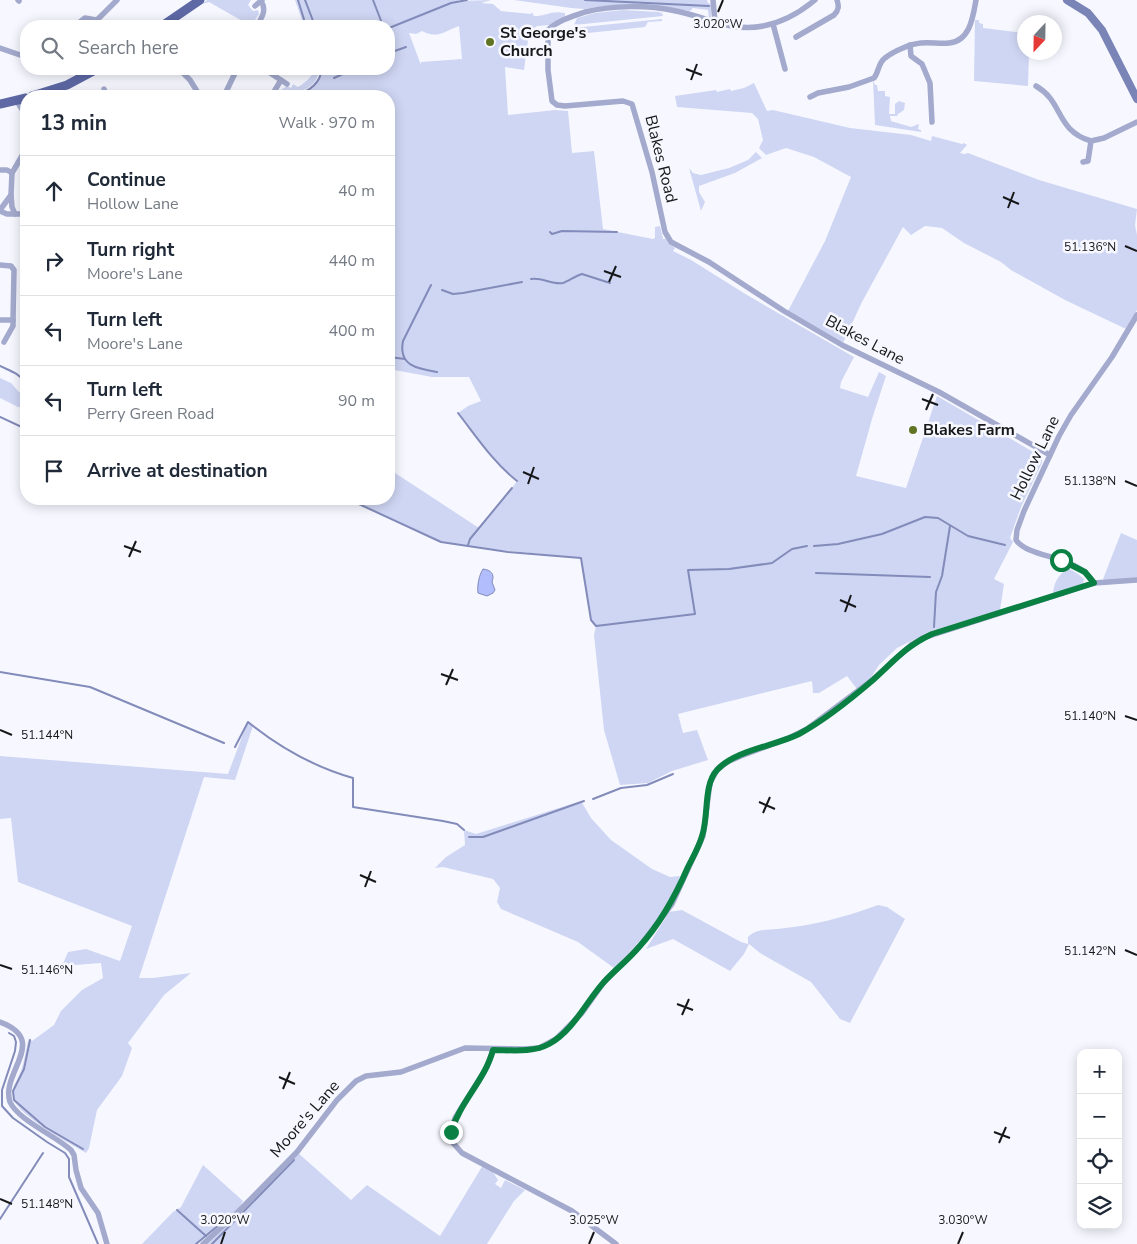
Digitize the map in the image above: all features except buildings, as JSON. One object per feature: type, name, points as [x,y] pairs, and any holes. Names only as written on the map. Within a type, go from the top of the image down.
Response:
[{"type":"main road","points":[[171,20],[200,0]]},
{"type":"main road","points":[[1067,0],[1088,13],[1102,30],[1137,99]]},
{"type":"main road","points":[[50,90],[85,75]]},
{"type":"main road","points":[[0,104],[20,99]]},
{"type":"street","points":[[83,20],[85,18],[98,19],[117,0]]},
{"type":"street","points":[[255,6],[262,0],[264,14],[260,20]]},
{"type":"street","points":[[713,0],[715,22],[742,27],[774,24],[797,14],[816,0]]},
{"type":"street","points":[[796,37],[838,12],[837,0]]},
{"type":"street","points":[[810,97],[818,93],[849,87],[874,78],[883,59],[910,45],[951,42],[960,39],[965,34],[972,20],[976,0]]},
{"type":"street","name":"Blakes Road","points":[[671,242],[665,232],[652,172],[632,104],[623,101],[565,106],[557,105],[552,101],[549,88],[547,34],[550,28],[571,17],[605,9],[673,10],[715,22]]},
{"type":"street","points":[[774,24],[785,70]]},
{"type":"street","points":[[910,45],[911,56],[922,64],[930,83],[932,122]]},
{"type":"street","points":[[2,49],[20,55]]},
{"type":"street","points":[[185,75],[196,90]]},
{"type":"street","points":[[227,90],[234,75]]},
{"type":"street","points":[[273,75],[284,82],[276,90]]},
{"type":"street","points":[[1036,86],[1050,97],[1068,129],[1076,135],[1091,141],[1104,138],[1137,122]]},
{"type":"street","points":[[17,100],[20,105]]},
{"type":"street","points":[[1083,162],[1090,157],[1091,141]]},
{"type":"street","points":[[15,214],[12,208],[12,173],[20,159]]},
{"type":"street","points":[[0,170],[7,170],[12,173]]},
{"type":"street","points":[[11,194],[0,210],[7,214],[20,214]]},
{"type":"street","name":"Blakes Lane","points":[[671,242],[709,262],[784,311],[842,345],[952,399],[1050,454]]},
{"type":"street","points":[[0,265],[11,266],[14,270],[13,326],[4,342]]},
{"type":"street","name":"Hollow Lane","points":[[1094,583],[1085,572],[1072,564],[1023,547],[1016,540],[1017,530],[1063,428],[1112,357],[1137,315]]},
{"type":"street","points":[[0,320],[13,320]]},
{"type":"street","name":"Moore's Lane","points":[[203,1244],[236,1214],[297,1152],[336,1100],[356,1082],[366,1076],[401,1072],[465,1048],[493,1050],[539,1048],[556,1039],[582,1013],[604,982],[653,930],[672,904],[705,828],[710,783],[717,770],[723,765],[807,729],[871,681],[896,657],[918,641],[932,634],[1094,583],[1137,580]]},
{"type":"street","points":[[0,1022],[18,1033],[22,1042],[20,1056],[9,1086],[10,1102],[22,1115],[71,1150],[74,1155],[81,1188],[98,1214],[107,1244]]},
{"type":"street","points":[[493,1050],[488,1067],[455,1118],[450,1135],[454,1144],[462,1153],[572,1211],[616,1244]]},
{"type":"shaded area","points":[[207,0],[251,0],[248,5],[253,11],[258,10],[259,14],[255,20],[240,20],[209,2],[202,4]]},
{"type":"shaded area","points":[[295,0],[491,0],[481,3],[493,4],[501,11],[531,14],[532,12],[534,16],[556,12],[565,13],[565,18],[550,25],[537,26],[529,33],[524,70],[505,67],[508,115],[555,110],[568,111],[572,153],[594,151],[603,229],[653,239],[655,238],[655,227],[660,226],[663,239],[666,239],[675,248],[673,251],[854,357],[841,382],[840,388],[868,397],[879,372],[886,376],[856,476],[906,488],[937,396],[1042,457],[1042,463],[1021,507],[1010,538],[1013,542],[994,579],[1004,584],[1000,610],[931,631],[897,648],[879,665],[870,679],[857,689],[847,676],[819,693],[813,693],[812,681],[678,714],[683,733],[697,730],[708,760],[672,771],[648,783],[620,785],[604,730],[594,635],[596,626],[591,620],[581,558],[470,547],[441,542],[361,505],[395,505],[395,473],[479,528],[517,481],[508,474],[478,440],[458,413],[468,406],[481,401],[469,377],[432,377],[395,370],[395,90],[309,90],[321,76],[395,75],[395,20],[302,20]],"holes":[[[459,26],[462,59],[421,62],[421,65],[409,33],[416,34],[422,31],[437,35]]]},
{"type":"shaded area","points":[[514,0],[707,0],[711,4],[711,18],[709,20],[708,10],[693,8],[690,11],[661,7],[613,5],[584,9]]},
{"type":"shaded area","points":[[623,10],[659,12],[663,16],[574,25],[577,18],[595,13]]},
{"type":"shaded area","points":[[662,19],[662,21],[648,22],[645,27],[588,33],[587,31],[572,31],[573,28]]},
{"type":"shaded area","points":[[975,20],[979,20],[979,23],[983,24],[983,28],[1017,32],[1017,60],[1029,60],[1028,86],[974,81]]},
{"type":"shaded area","points":[[312,75],[318,75],[314,83],[303,90],[281,90],[287,86],[291,88],[293,84],[298,87]]},
{"type":"shaded area","points":[[873,80],[875,85],[877,85],[878,91],[885,91],[885,96],[890,97],[889,114],[895,114],[895,104],[899,101],[905,103],[904,110],[897,116],[890,116],[891,121],[911,127],[919,124],[918,129],[921,132],[875,125]]},
{"type":"shaded area","points":[[754,83],[767,111],[773,110],[850,128],[911,135],[931,141],[932,136],[964,143],[967,145],[960,153],[968,153],[1039,180],[1137,209],[1135,225],[1137,235],[1137,310],[1126,329],[1065,300],[1011,270],[1001,262],[964,243],[942,228],[925,226],[911,235],[903,227],[862,302],[842,345],[788,311],[825,241],[851,177],[814,157],[786,148],[766,155],[759,148],[763,140],[758,119],[752,113],[677,107],[675,96],[716,90],[717,92],[730,89],[731,91]]},
{"type":"shaded area","points":[[756,152],[762,158],[735,173],[699,186],[699,192],[705,202],[701,211],[689,168],[693,173],[701,175],[729,168],[748,160]]},
{"type":"shaded area","points":[[0,378],[11,383],[20,393],[20,407],[18,407],[0,398]]},
{"type":"shaded area","points":[[1121,533],[1137,540],[1137,578],[1105,580],[1103,579]]},
{"type":"shaded area","points":[[1068,568],[1084,579],[1083,584],[1053,594],[1057,579]]},
{"type":"shaded area","points":[[248,721],[253,726],[235,780],[204,777],[139,978],[191,973],[164,995],[128,1043],[132,1048],[122,1076],[97,1110],[89,1148],[86,1153],[23,1112],[16,1104],[13,1090],[22,1068],[29,1038],[32,1041],[54,1025],[61,1011],[82,990],[103,978],[101,963],[62,966],[68,952],[86,949],[120,961],[132,926],[18,882],[11,818],[0,819],[0,756],[228,774]]},
{"type":"shaded area","points":[[581,801],[591,818],[611,840],[652,869],[670,877],[680,876],[671,901],[643,938],[614,968],[578,942],[501,909],[497,902],[500,888],[493,879],[443,867],[435,868],[446,857],[465,845],[464,830],[476,834]]},
{"type":"shaded area","points":[[878,905],[887,907],[905,919],[850,1023],[840,1019],[811,982],[760,953],[749,944],[744,954],[730,971],[673,939],[646,949],[669,912],[682,910],[748,944],[748,937],[757,931],[790,928],[815,923]]},
{"type":"shaded area","points":[[297,1152],[351,1200],[367,1185],[440,1236],[483,1165],[493,1172],[498,1180],[495,1184],[501,1188],[505,1180],[525,1190],[514,1201],[487,1244],[203,1244]]},
{"type":"shaded area","points":[[203,1165],[243,1201],[238,1210],[196,1244],[142,1244],[173,1212],[181,1207]]},
{"type":"water","points":[[483,569],[492,573],[492,582],[495,590],[487,596],[478,593],[480,574]]},
{"type":"waterway","points":[[298,0],[304,20]]},
{"type":"waterway","points":[[305,0],[313,20]]},
{"type":"waterway","points":[[373,0],[381,20]]},
{"type":"waterway","points":[[395,26],[451,3],[467,0]]},
{"type":"waterway","points":[[585,0],[709,6]]},
{"type":"waterway","points":[[395,51],[406,47]]},
{"type":"waterway","points":[[307,90],[316,83],[321,75]]},
{"type":"waterway","points":[[334,78],[341,75]]},
{"type":"waterway","points":[[550,232],[552,234],[562,231],[617,232]]},
{"type":"waterway","points":[[531,279],[563,283],[582,274],[610,283]]},
{"type":"waterway","points":[[442,290],[453,294],[522,282]]},
{"type":"waterway","points":[[431,285],[403,341],[402,349],[404,356],[411,365],[437,372]]},
{"type":"waterway","points":[[395,358],[405,359]]},
{"type":"waterway","points":[[0,366],[20,378]]},
{"type":"waterway","points":[[458,413],[478,440],[508,474],[517,481]]},
{"type":"waterway","points":[[0,417],[20,426]]},
{"type":"waterway","points":[[468,545],[470,539],[512,488]]},
{"type":"waterway","points":[[361,505],[441,542],[508,552],[581,558],[591,620],[596,626],[695,614],[688,570],[729,569],[772,563],[792,549],[807,546]]},
{"type":"waterway","points":[[814,546],[838,544],[882,534],[925,517],[938,518],[968,536],[1005,545]]},
{"type":"waterway","points":[[934,627],[936,592],[942,576],[950,526]]},
{"type":"waterway","points":[[816,573],[930,577]]},
{"type":"waterway","points":[[0,672],[90,687],[224,743]]},
{"type":"waterway","points":[[235,747],[248,722],[272,740],[311,762],[353,778],[353,807],[443,821],[457,824],[464,830]]},
{"type":"waterway","points":[[593,799],[621,788],[647,785],[673,774]]},
{"type":"waterway","points":[[469,837],[483,837],[584,801]]},
{"type":"waterway","points":[[9,1033],[14,1036],[16,1042],[15,1051],[2,1090],[2,1106],[13,1118],[65,1153],[69,1159],[69,1177],[98,1244]]},
{"type":"waterway","points":[[30,1040],[24,1069],[13,1091],[14,1100],[45,1127],[83,1149]]},
{"type":"waterway","points":[[0,1219],[43,1153]]},
{"type":"waterway","points":[[212,1244],[294,1160]]},
{"type":"waterway","points":[[177,1210],[206,1236]]},
{"type":"waterway","points":[[196,1244],[226,1219]]},
{"type":"place","name":"St George's Church","points":[[490,42]]},
{"type":"place","name":"Blakes Farm","points":[[913,430]]},
{"type":"route","points":[[451,1132],[455,1118],[488,1067],[493,1050],[539,1048],[556,1039],[582,1013],[604,982],[640,946],[653,930],[672,904],[702,836],[705,828],[710,783],[717,770],[730,761],[756,749],[779,742],[807,729],[871,681],[911,645],[932,634],[1094,583],[1085,572],[1061,560]]}]
